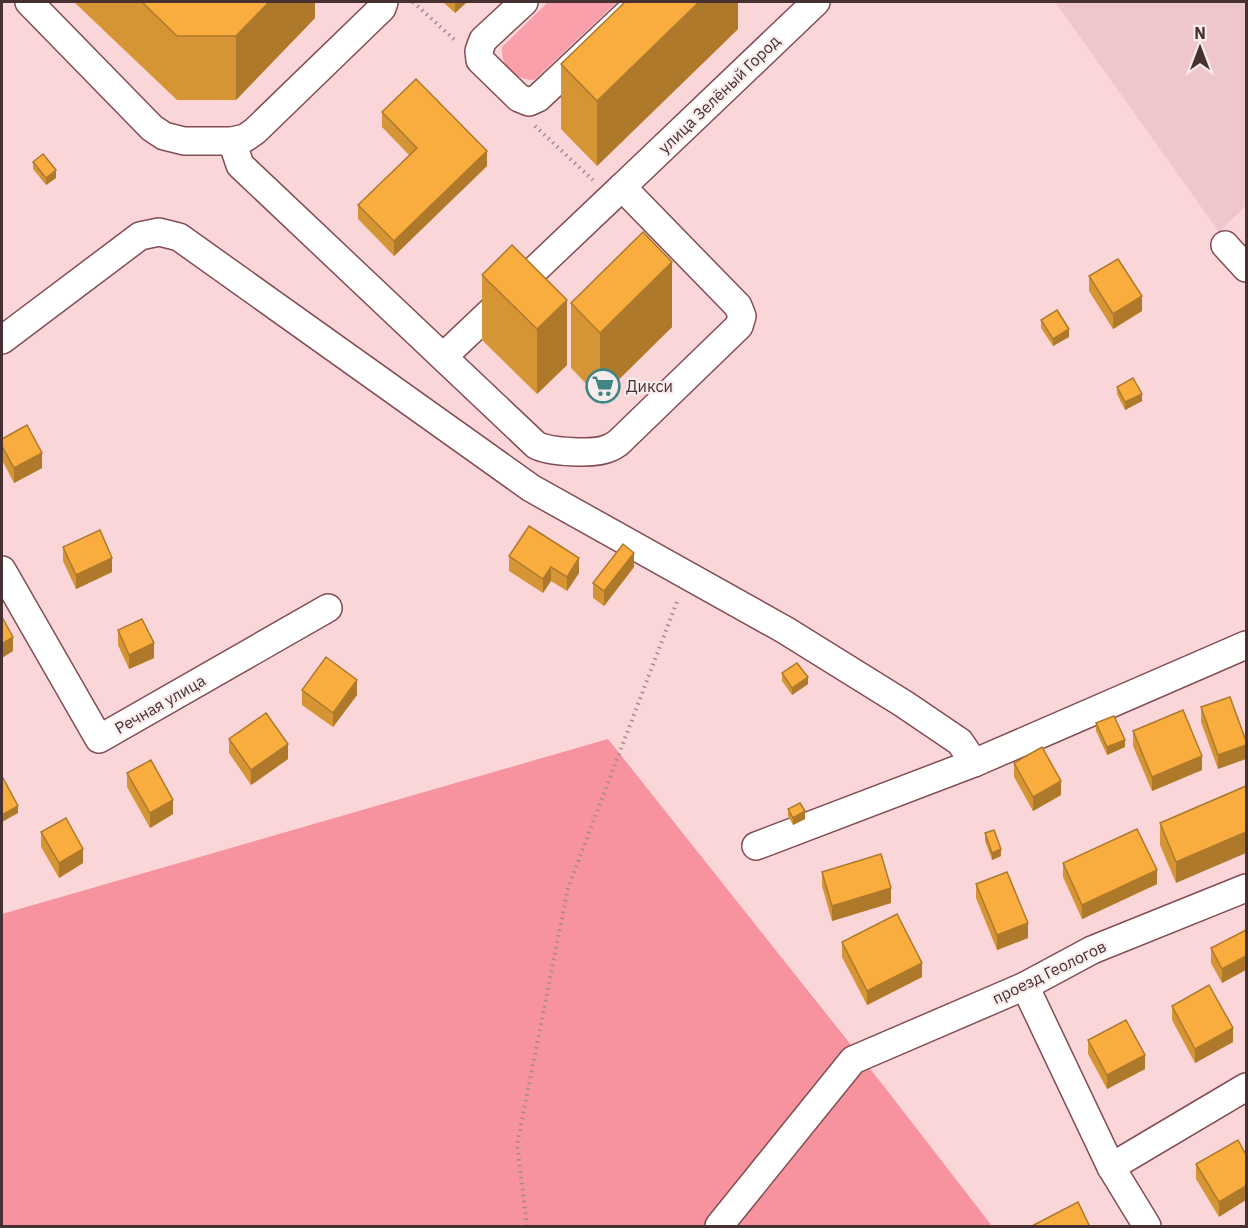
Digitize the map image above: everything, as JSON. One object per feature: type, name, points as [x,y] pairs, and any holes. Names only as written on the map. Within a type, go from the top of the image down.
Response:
[{"type":"street","points":[[29,2],[152,128],[164,136],[184,141],[232,141],[245,138],[255,131],[382,8],[384,2]]},
{"type":"street","points":[[525,2],[483,40],[479,51],[480,60],[519,99],[529,102],[538,99],[640,2]]},
{"type":"street","name":"улица Зелёный Город","points":[[443,357],[622,187],[801,6]]},
{"type":"street","points":[[232,141],[240,165],[541,448],[549,450],[609,449],[739,326],[742,316],[738,306],[622,187]]},
{"type":"street","points":[[2,340],[140,236],[159,232],[178,237],[531,488],[785,630],[904,704],[960,742],[974,763]]},
{"type":"street","points":[[1225,244],[1246,268]]},
{"type":"street","name":"Речная улица","points":[[2,570],[99,739],[328,608]]},
{"type":"street","points":[[756,846],[974,763],[1246,645]]},
{"type":"street","name":"проезд Геологов","points":[[719,1227],[854,1060],[1025,986],[1092,950],[1246,888]]},
{"type":"street","points":[[1025,986],[1111,1167],[1147,1227]]},
{"type":"street","points":[[1111,1167],[1246,1087]]},
{"type":"path","points":[[413,2],[452,39],[479,51]]},
{"type":"path","points":[[529,102],[534,125],[599,186],[622,187]]},
{"type":"path","points":[[527,1227],[517,1145],[568,888],[686,576]]},
{"type":"shaded area","points":[[548,2],[617,2],[534,80],[520,78],[506,66],[502,47]]},
{"type":"shaded area","points":[[1055,2],[1246,2],[1246,206],[1219,232]]},
{"type":"shaded area","points":[[608,739],[992,1226],[2,1226],[2,914]]},
{"type":"building","points":[[142,2],[269,2],[236,36],[177,36]]},
{"type":"building","points":[[625,2],[699,2],[597,101],[561,64]]},
{"type":"building","points":[[416,79],[487,151],[394,241],[358,205],[417,148],[382,112]]},
{"type":"building","points":[[43,154],[56,170],[46,178],[33,162]]},
{"type":"building","points":[[643,232],[672,262],[600,333],[571,303]]},
{"type":"building","points":[[512,245],[567,300],[537,329],[482,275]]},
{"type":"building","points":[[1118,259],[1142,296],[1113,314],[1089,276]]},
{"type":"building","points":[[1057,310],[1069,329],[1053,339],[1041,320]]},
{"type":"building","points":[[1133,378],[1142,394],[1125,402],[1117,387]]},
{"type":"building","points":[[27,425],[42,453],[14,468],[2,446],[2,439]]},
{"type":"building","points":[[529,526],[579,558],[567,577],[551,567],[543,579],[509,556]]},
{"type":"building","points":[[100,530],[112,558],[76,575],[63,547]]},
{"type":"building","points":[[623,544],[634,553],[604,591],[593,583]]},
{"type":"building","points":[[2,617],[13,637],[2,644]]},
{"type":"building","points":[[142,619],[154,643],[129,655],[118,630]]},
{"type":"building","points":[[326,657],[357,680],[333,713],[302,690]]},
{"type":"building","points":[[797,663],[808,677],[792,688],[782,673]]},
{"type":"building","points":[[1230,697],[1246,745],[1218,755],[1201,707]]},
{"type":"building","points":[[1183,710],[1202,756],[1152,777],[1133,731]]},
{"type":"building","points":[[266,713],[288,744],[251,770],[229,739]]},
{"type":"building","points":[[1114,716],[1125,740],[1107,747],[1096,723]]},
{"type":"building","points":[[1042,747],[1061,781],[1033,797],[1014,763]]},
{"type":"building","points":[[151,760],[173,800],[150,813],[127,773]]},
{"type":"building","points":[[2,779],[18,806],[2,815]]},
{"type":"building","points":[[1246,786],[1246,832],[1176,862],[1160,823]]},
{"type":"building","points":[[800,803],[805,811],[793,818],[788,809]]},
{"type":"building","points":[[66,818],[83,849],[59,863],[41,832]]},
{"type":"building","points":[[1137,829],[1157,870],[1082,905],[1063,863]]},
{"type":"building","points":[[994,830],[1001,849],[992,853],[985,833]]},
{"type":"building","points":[[881,854],[891,888],[832,906],[822,872]]},
{"type":"building","points":[[1007,872],[1028,923],[997,935],[976,884]]},
{"type":"building","points":[[897,914],[922,963],[867,991],[842,942]]},
{"type":"building","points":[[1246,930],[1246,956],[1222,969],[1211,948]]},
{"type":"building","points":[[1209,985],[1233,1028],[1195,1049],[1172,1006]]},
{"type":"building","points":[[1126,1020],[1145,1055],[1107,1075],[1088,1040]]},
{"type":"building","points":[[1238,1140],[1246,1155],[1246,1186],[1219,1202],[1196,1164]]},
{"type":"building","points":[[1078,1202],[1090,1227],[1030,1227]]},
{"type":"place","name":"Дикси","points":[[603,386]]}]
